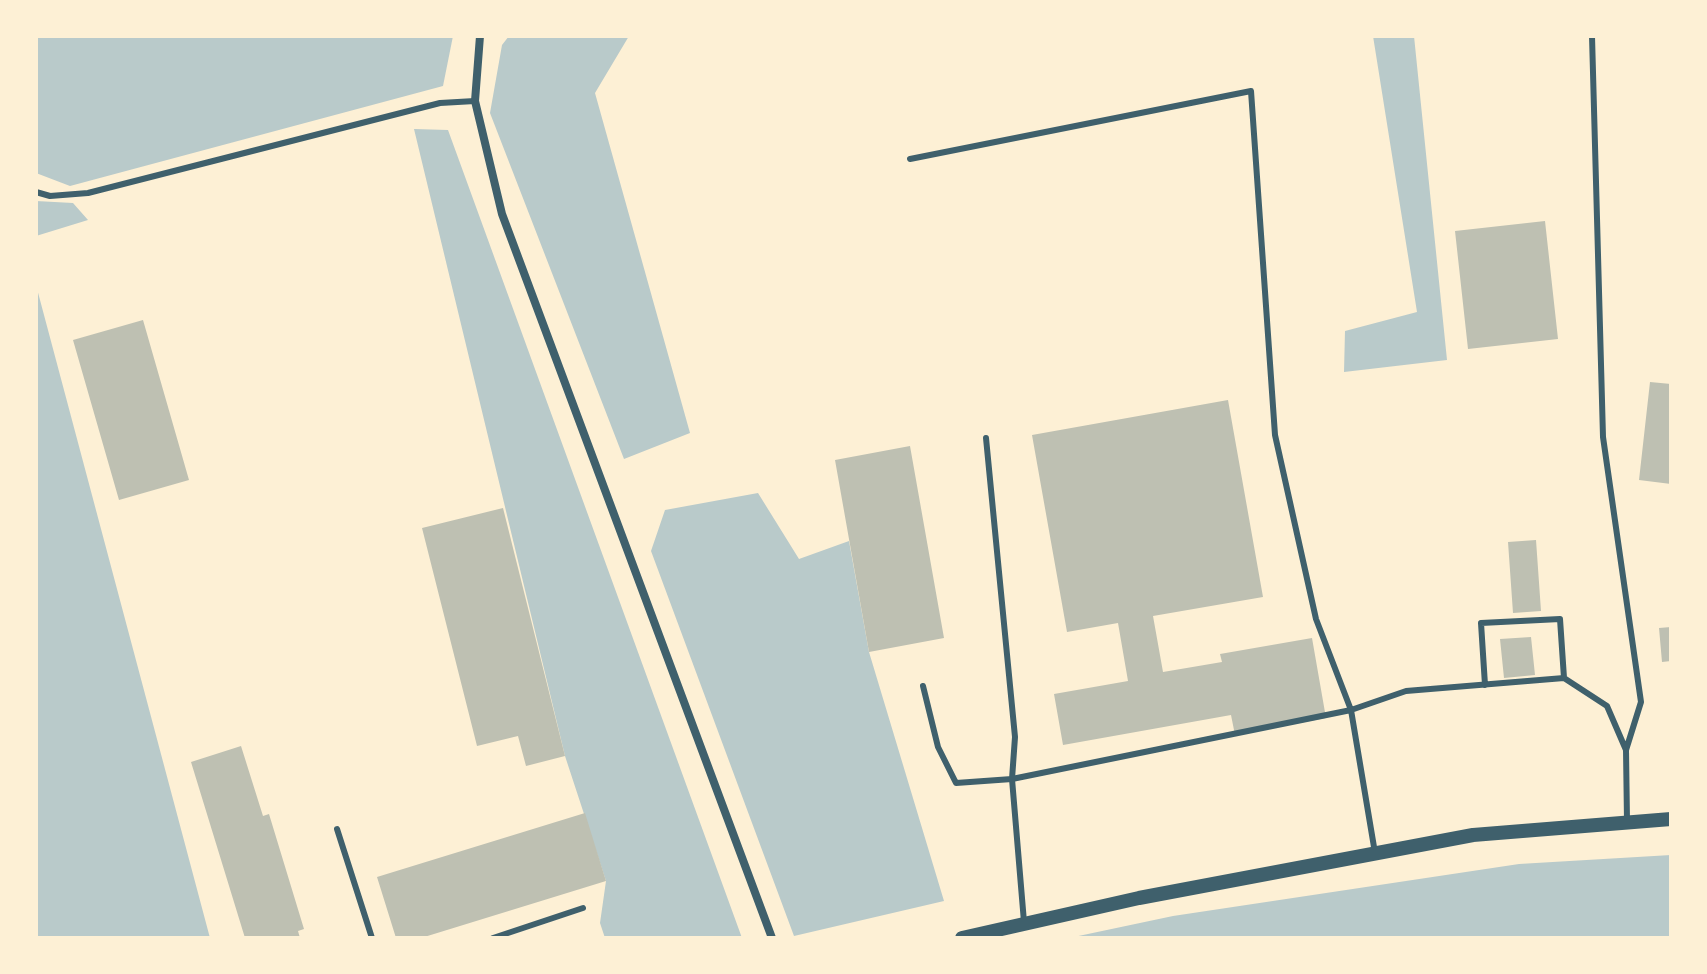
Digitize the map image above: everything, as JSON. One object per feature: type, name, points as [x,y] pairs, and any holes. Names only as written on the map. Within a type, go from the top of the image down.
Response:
[{"type":"street","points":[[480,36],[475,101],[502,214],[772,938]]},
{"type":"street","points":[[962,938],[1139,898],[1473,835],[1671,819]]},
{"type":"lane","points":[[1592,36],[1603,437],[1641,702],[1626,750],[1627,821]]},
{"type":"lane","points":[[910,159],[1251,91],[1275,435],[1316,619],[1351,710],[1375,853]]},
{"type":"lane","points":[[36,192],[50,196],[88,193],[440,103],[475,101]]},
{"type":"lane","points":[[986,438],[1015,737],[1012,779],[1024,925]]},
{"type":"lane","points":[[1485,685],[1481,623],[1560,619],[1564,678]]},
{"type":"lane","points":[[923,686],[938,747],[956,783],[1012,779],[1351,710],[1406,691],[1564,678],[1607,706],[1626,750]]},
{"type":"lane","points":[[337,829],[372,938]]},
{"type":"lane","points":[[493,938],[583,908]]},
{"type":"shaded area","points":[[36,36],[453,36],[443,86],[70,186],[36,173]]},
{"type":"shaded area","points":[[509,36],[629,36],[595,93],[690,433],[624,459],[490,113],[502,45]]},
{"type":"shaded area","points":[[1373,36],[1414,36],[1447,360],[1344,372],[1345,331],[1417,312]]},
{"type":"shaded area","points":[[414,129],[448,130],[742,938],[605,938],[600,923],[606,881],[565,756]]},
{"type":"shaded area","points":[[36,201],[73,203],[88,220],[36,236]]},
{"type":"shaded area","points":[[36,285],[210,938],[36,938]]},
{"type":"shaded area","points":[[758,493],[799,559],[849,541],[869,652],[944,901],[794,936],[651,551],[665,510]]},
{"type":"shaded area","points":[[1671,855],[1671,938],[1069,938],[1173,916],[1519,864]]},
{"type":"building","points":[[1545,221],[1558,339],[1468,349],[1455,231]]},
{"type":"building","points":[[143,320],[189,480],[119,500],[73,340]]},
{"type":"building","points":[[1650,382],[1671,384],[1671,484],[1639,480]]},
{"type":"building","points":[[1228,400],[1263,597],[1153,616],[1163,672],[1222,662],[1220,654],[1312,638],[1326,718],[1235,735],[1231,715],[1063,745],[1054,694],[1128,681],[1118,623],[1067,632],[1032,435]]},
{"type":"building","points":[[910,446],[944,638],[869,652],[835,460]]},
{"type":"building","points":[[503,508],[565,756],[526,766],[518,736],[477,746],[422,528]]},
{"type":"building","points":[[1536,540],[1541,611],[1513,613],[1508,542]]},
{"type":"building","points":[[1671,627],[1671,661],[1662,662],[1659,628]]},
{"type":"building","points":[[1531,637],[1535,675],[1504,678],[1500,639]]},
{"type":"building","points":[[241,746],[263,816],[269,814],[304,929],[298,931],[300,938],[245,938],[191,762]]},
{"type":"building","points":[[585,813],[606,881],[421,938],[396,938],[377,877]]}]
